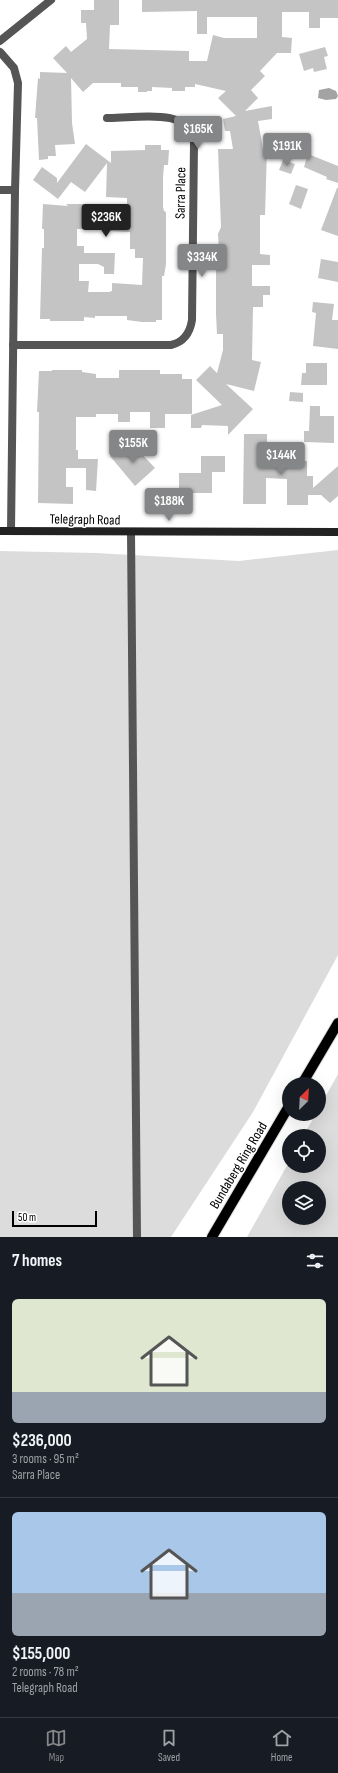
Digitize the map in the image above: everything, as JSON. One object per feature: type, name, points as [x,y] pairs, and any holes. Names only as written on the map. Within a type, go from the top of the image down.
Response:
[{"type":"main road","points":[[306,1077],[338,1023]]},
{"type":"main road","name":"Bundaberg Ring Road","points":[[212,1237],[282,1118]]},
{"type":"street","points":[[0,41],[50,0]]},
{"type":"street","points":[[0,52],[17,75],[11,531]]},
{"type":"street","name":"Sarra Place","points":[[13,345],[166,346],[187,341],[191,326],[192,299],[194,143],[190,124],[168,117],[107,118]]},
{"type":"street","points":[[0,190],[15,190]]},
{"type":"street","name":"Telegraph Road","points":[[0,531],[338,532]]},
{"type":"street","points":[[131,532],[137,1237]]},
{"type":"shaded area","points":[[329,88],[336,91],[338,96],[336,99],[326,100],[318,98],[319,90]]},
{"type":"shaded area","points":[[338,550],[338,955],[253,1112],[171,1237],[0,1237],[0,551],[96,553],[239,561]]},
{"type":"shaded area","points":[[338,1074],[338,1237],[247,1237],[283,1173],[326,1173],[326,1129],[307,1129],[312,1121],[326,1121],[326,1095]]},
{"type":"building","points":[[94,0],[119,0],[119,25],[110,25],[109,49],[189,51],[189,61],[207,61],[213,35],[224,38],[257,38],[257,17],[207,17],[207,34],[197,34],[197,11],[142,12],[142,0],[338,0],[338,18],[320,18],[320,28],[309,28],[309,12],[282,12],[282,37],[292,38],[291,53],[277,53],[260,71],[265,76],[251,90],[258,98],[245,111],[272,106],[272,119],[258,121],[263,149],[267,149],[265,215],[260,215],[260,254],[270,255],[270,265],[252,265],[252,286],[270,286],[270,295],[263,295],[263,307],[253,307],[252,360],[261,362],[254,391],[226,384],[253,409],[228,435],[228,426],[202,425],[201,428],[191,428],[191,415],[222,405],[196,380],[210,366],[217,373],[223,350],[223,334],[217,334],[216,314],[216,270],[220,270],[218,234],[221,227],[218,149],[233,149],[230,131],[225,131],[223,119],[236,116],[218,98],[226,91],[195,84],[195,87],[185,87],[185,91],[172,91],[172,88],[152,87],[152,91],[138,92],[138,87],[121,87],[121,83],[93,83],[83,92],[71,78],[72,123],[75,144],[55,145],[56,156],[48,156],[48,159],[39,160],[37,118],[35,118],[38,78],[40,79],[40,72],[67,73],[53,58],[66,46],[71,52],[87,39],[86,23],[81,23],[81,10],[94,10]]},
{"type":"building","points":[[325,47],[328,56],[324,57],[327,69],[314,72],[313,68],[304,71],[299,54]]},
{"type":"building","points":[[86,144],[111,163],[111,151],[145,150],[145,145],[161,145],[161,150],[169,150],[168,165],[164,165],[163,177],[163,207],[164,211],[166,212],[166,264],[164,276],[162,276],[162,320],[156,320],[156,322],[142,322],[127,320],[127,316],[95,316],[95,318],[84,317],[84,321],[50,321],[50,319],[40,319],[42,248],[44,248],[44,229],[42,229],[43,204],[68,206],[66,204],[88,204],[88,219],[83,219],[83,229],[77,229],[77,246],[84,246],[84,253],[115,253],[114,274],[104,274],[104,267],[98,264],[79,264],[79,281],[89,281],[88,292],[112,291],[112,283],[142,285],[143,258],[135,258],[135,249],[130,249],[130,232],[109,231],[109,220],[127,220],[127,198],[106,197],[107,163],[85,192],[71,182],[58,199],[33,180],[42,167],[57,178],[57,183]]},
{"type":"building","points":[[308,154],[338,166],[338,183],[326,179],[327,177],[304,167]]},
{"type":"building","points":[[283,160],[295,164],[291,174],[279,170]]},
{"type":"building","points":[[296,185],[308,189],[301,209],[289,204]]},
{"type":"building","points":[[338,188],[338,236],[321,230]]},
{"type":"building","points":[[321,259],[338,262],[338,282],[318,278]]},
{"type":"building","points":[[313,302],[334,304],[332,320],[338,320],[338,349],[313,346],[316,313],[312,312]]},
{"type":"building","points":[[306,363],[327,363],[327,385],[301,385],[302,373],[306,373]]},
{"type":"building","points":[[82,370],[82,372],[96,374],[96,378],[119,378],[119,370],[160,370],[160,374],[182,374],[182,379],[192,379],[192,414],[165,414],[165,428],[150,428],[150,412],[130,412],[130,422],[118,422],[118,414],[96,414],[96,417],[76,417],[76,450],[78,450],[78,459],[98,459],[96,491],[86,490],[86,468],[66,468],[66,487],[73,487],[73,504],[38,503],[39,412],[37,412],[39,371]]},
{"type":"building","points":[[290,392],[303,393],[303,402],[289,401]]},
{"type":"building","points":[[310,406],[320,406],[320,416],[334,416],[334,443],[304,442],[304,431],[309,431]]},
{"type":"building","points":[[244,434],[267,434],[267,460],[291,461],[291,456],[303,457],[303,461],[307,461],[307,476],[313,476],[313,488],[338,466],[338,496],[330,503],[321,495],[308,495],[308,505],[287,505],[287,479],[266,478],[266,504],[243,504]]},
{"type":"building","points":[[123,445],[131,454],[137,449],[155,468],[135,486],[110,456]]},
{"type":"building","points":[[201,456],[225,456],[225,472],[212,472],[212,493],[179,493],[179,473],[201,473]]}]
